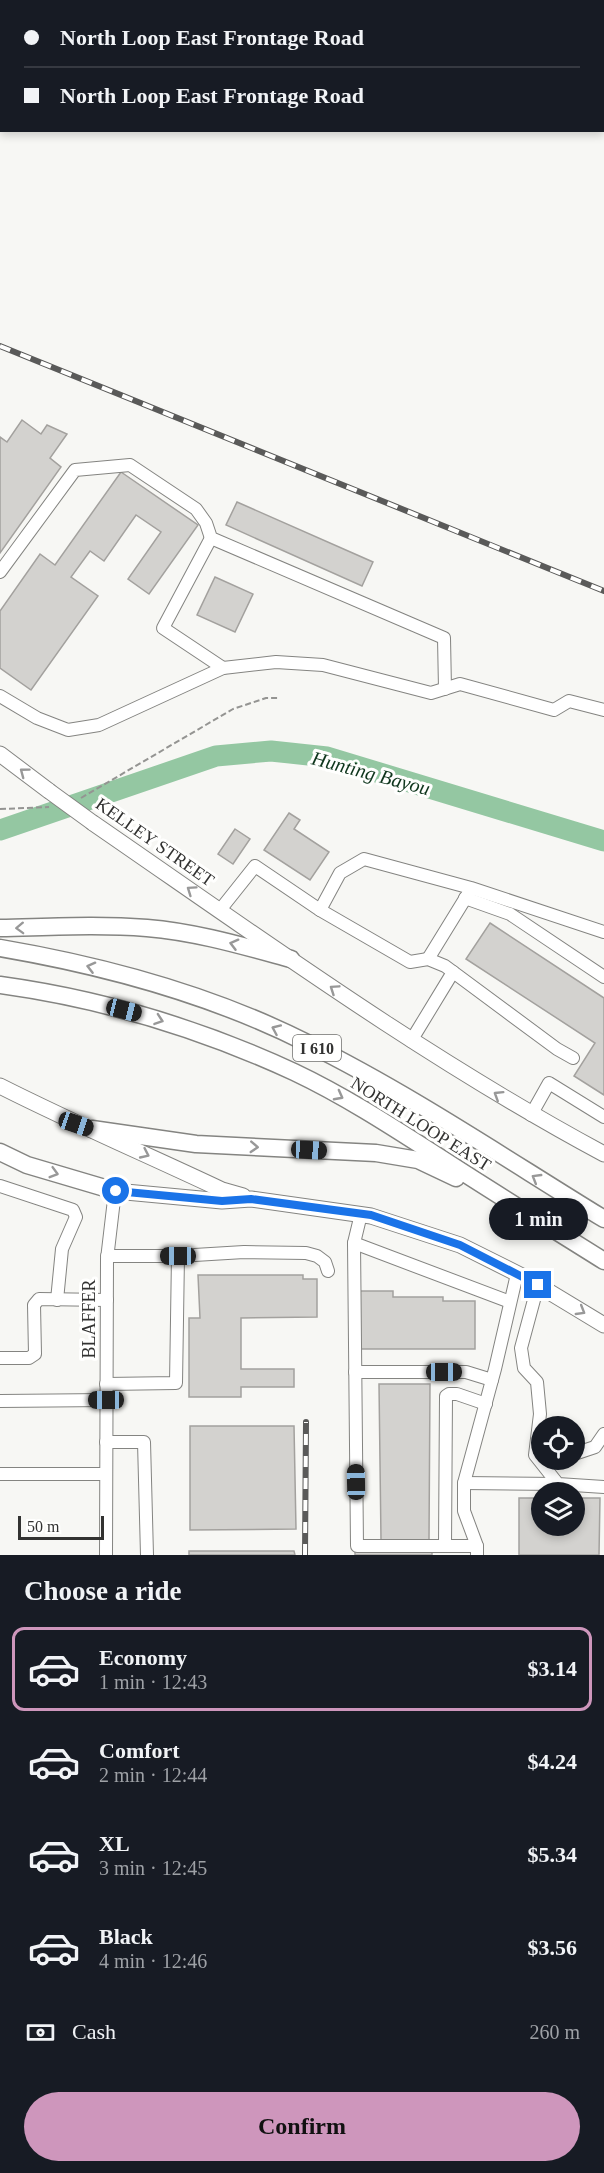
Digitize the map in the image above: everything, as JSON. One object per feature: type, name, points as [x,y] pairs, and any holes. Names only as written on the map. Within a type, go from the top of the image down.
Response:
[{"type":"highway","points":[[0,928],[91,925],[149,928],[206,937],[291,959]]},
{"type":"highway","name":"NORTH LOOP EAST","points":[[0,948],[95,967],[158,985],[228,1008],[307,1042],[398,1094],[604,1219]]},
{"type":"highway","name":"NORTH LOOP EAST","points":[[0,985],[143,1014],[221,1041],[296,1073],[371,1113],[604,1261]]},
{"type":"highway","points":[[92,1129],[196,1144],[387,1155],[418,1160],[511,1203]]},
{"type":"highway","points":[[0,1152],[27,1165],[116,1191]]},
{"type":"main road","name":"KELLEY STREET","points":[[0,754],[93,823],[411,1041],[531,1114],[604,1154]]},
{"type":"main road","points":[[0,1086],[51,1112],[222,1190],[251,1199],[371,1215],[460,1245],[538,1285],[604,1325]]},
{"type":"main road","points":[[116,1191],[222,1201],[251,1199]]},
{"type":"street","points":[[0,572],[75,470],[130,465],[196,509],[206,523],[211,538],[163,628],[223,668]]},
{"type":"street","points":[[211,538],[444,638],[445,689]]},
{"type":"street","points":[[0,696],[38,718],[68,730],[99,726],[223,668],[276,662],[323,665],[431,693],[460,684],[554,710],[569,701],[604,710]]},
{"type":"street","points":[[320,910],[340,873],[364,859],[468,893],[604,932]]},
{"type":"street","points":[[220,910],[255,866],[320,910],[411,962],[428,959],[445,966],[573,1058]]},
{"type":"street","points":[[428,959],[468,893]]},
{"type":"street","points":[[468,893],[510,914],[604,977]]},
{"type":"street","points":[[411,1041],[453,972]]},
{"type":"street","points":[[531,1114],[549,1083],[604,1117]]},
{"type":"street","points":[[0,1186],[73,1210],[76,1217],[62,1249],[57,1300]]},
{"type":"street","name":"BLAFFER","points":[[106,1555],[107,1256],[116,1191]]},
{"type":"street","points":[[361,1214],[354,1243],[357,1546],[445,1546],[477,1550],[464,1511],[464,1482],[486,1404],[517,1274]]},
{"type":"street","points":[[354,1243],[510,1302]]},
{"type":"street","points":[[107,1256],[178,1256],[244,1252],[306,1253],[317,1256],[325,1262],[328,1271]]},
{"type":"street","points":[[106,1384],[176,1383],[178,1256]]},
{"type":"street","points":[[538,1285],[521,1348],[524,1368],[537,1382],[540,1416]]},
{"type":"street","points":[[0,1358],[29,1358],[35,1354],[34,1305],[39,1299],[106,1300]]},
{"type":"street","points":[[355,1372],[466,1372],[492,1380]]},
{"type":"street","points":[[445,1546],[446,1396],[457,1394],[486,1404]]},
{"type":"street","points":[[0,1401],[106,1400]]},
{"type":"street","points":[[585,1451],[600,1448],[604,1434]]},
{"type":"street","points":[[106,1442],[144,1442],[147,1555]]},
{"type":"street","points":[[0,1474],[106,1474]]},
{"type":"street","points":[[464,1482],[531,1483]]},
{"type":"street","points":[[585,1486],[604,1487]]},
{"type":"path","points":[[77,800],[233,709],[266,698],[279,698]]},
{"type":"path","points":[[0,808],[52,806]]},
{"type":"building","points":[[22,420],[41,434],[47,425],[67,434],[50,458],[61,467],[0,553],[0,437],[7,442]]},
{"type":"building","points":[[121,472],[198,525],[149,594],[128,579],[161,532],[136,515],[104,561],[90,551],[71,577],[98,596],[31,690],[0,668],[0,611],[40,554],[55,565]]},
{"type":"building","points":[[237,502],[373,562],[362,586],[226,525]]},
{"type":"building","points":[[215,577],[253,594],[235,632],[197,615]]},
{"type":"building","points":[[289,813],[300,820],[294,829],[329,852],[310,880],[264,850]]},
{"type":"building","points":[[235,829],[250,839],[233,864],[218,854]]},
{"type":"building","points":[[490,923],[604,998],[604,1095],[574,1076],[595,1043],[466,959]]},
{"type":"building","points":[[198,1275],[303,1275],[303,1279],[317,1279],[317,1317],[241,1318],[241,1369],[294,1369],[294,1387],[241,1387],[241,1397],[189,1397],[189,1318],[200,1318]]},
{"type":"building","points":[[358,1291],[393,1291],[393,1297],[443,1297],[443,1301],[475,1301],[475,1349],[359,1349]]},
{"type":"building","points":[[379,1384],[430,1384],[429,1540],[381,1540]]},
{"type":"building","points":[[190,1426],[294,1426],[296,1529],[190,1530]]},
{"type":"building","points":[[519,1498],[531,1498],[531,1536],[585,1536],[585,1498],[600,1498],[599,1555],[519,1555]]},
{"type":"building","points":[[189,1551],[294,1551],[295,1555],[189,1555]]},
{"type":"building","points":[[355,1551],[432,1551],[432,1555],[355,1555]]},
{"type":"waterway","name":"Hunting Bayou","points":[[0,830],[216,756],[271,751],[327,757],[604,841]]},
{"type":"railway","points":[[0,346],[604,591]]},
{"type":"railway","points":[[305,1555],[306,1422]]},
{"type":"route","points":[[116,1191],[222,1201],[251,1199],[371,1215],[460,1245],[538,1285]]}]
